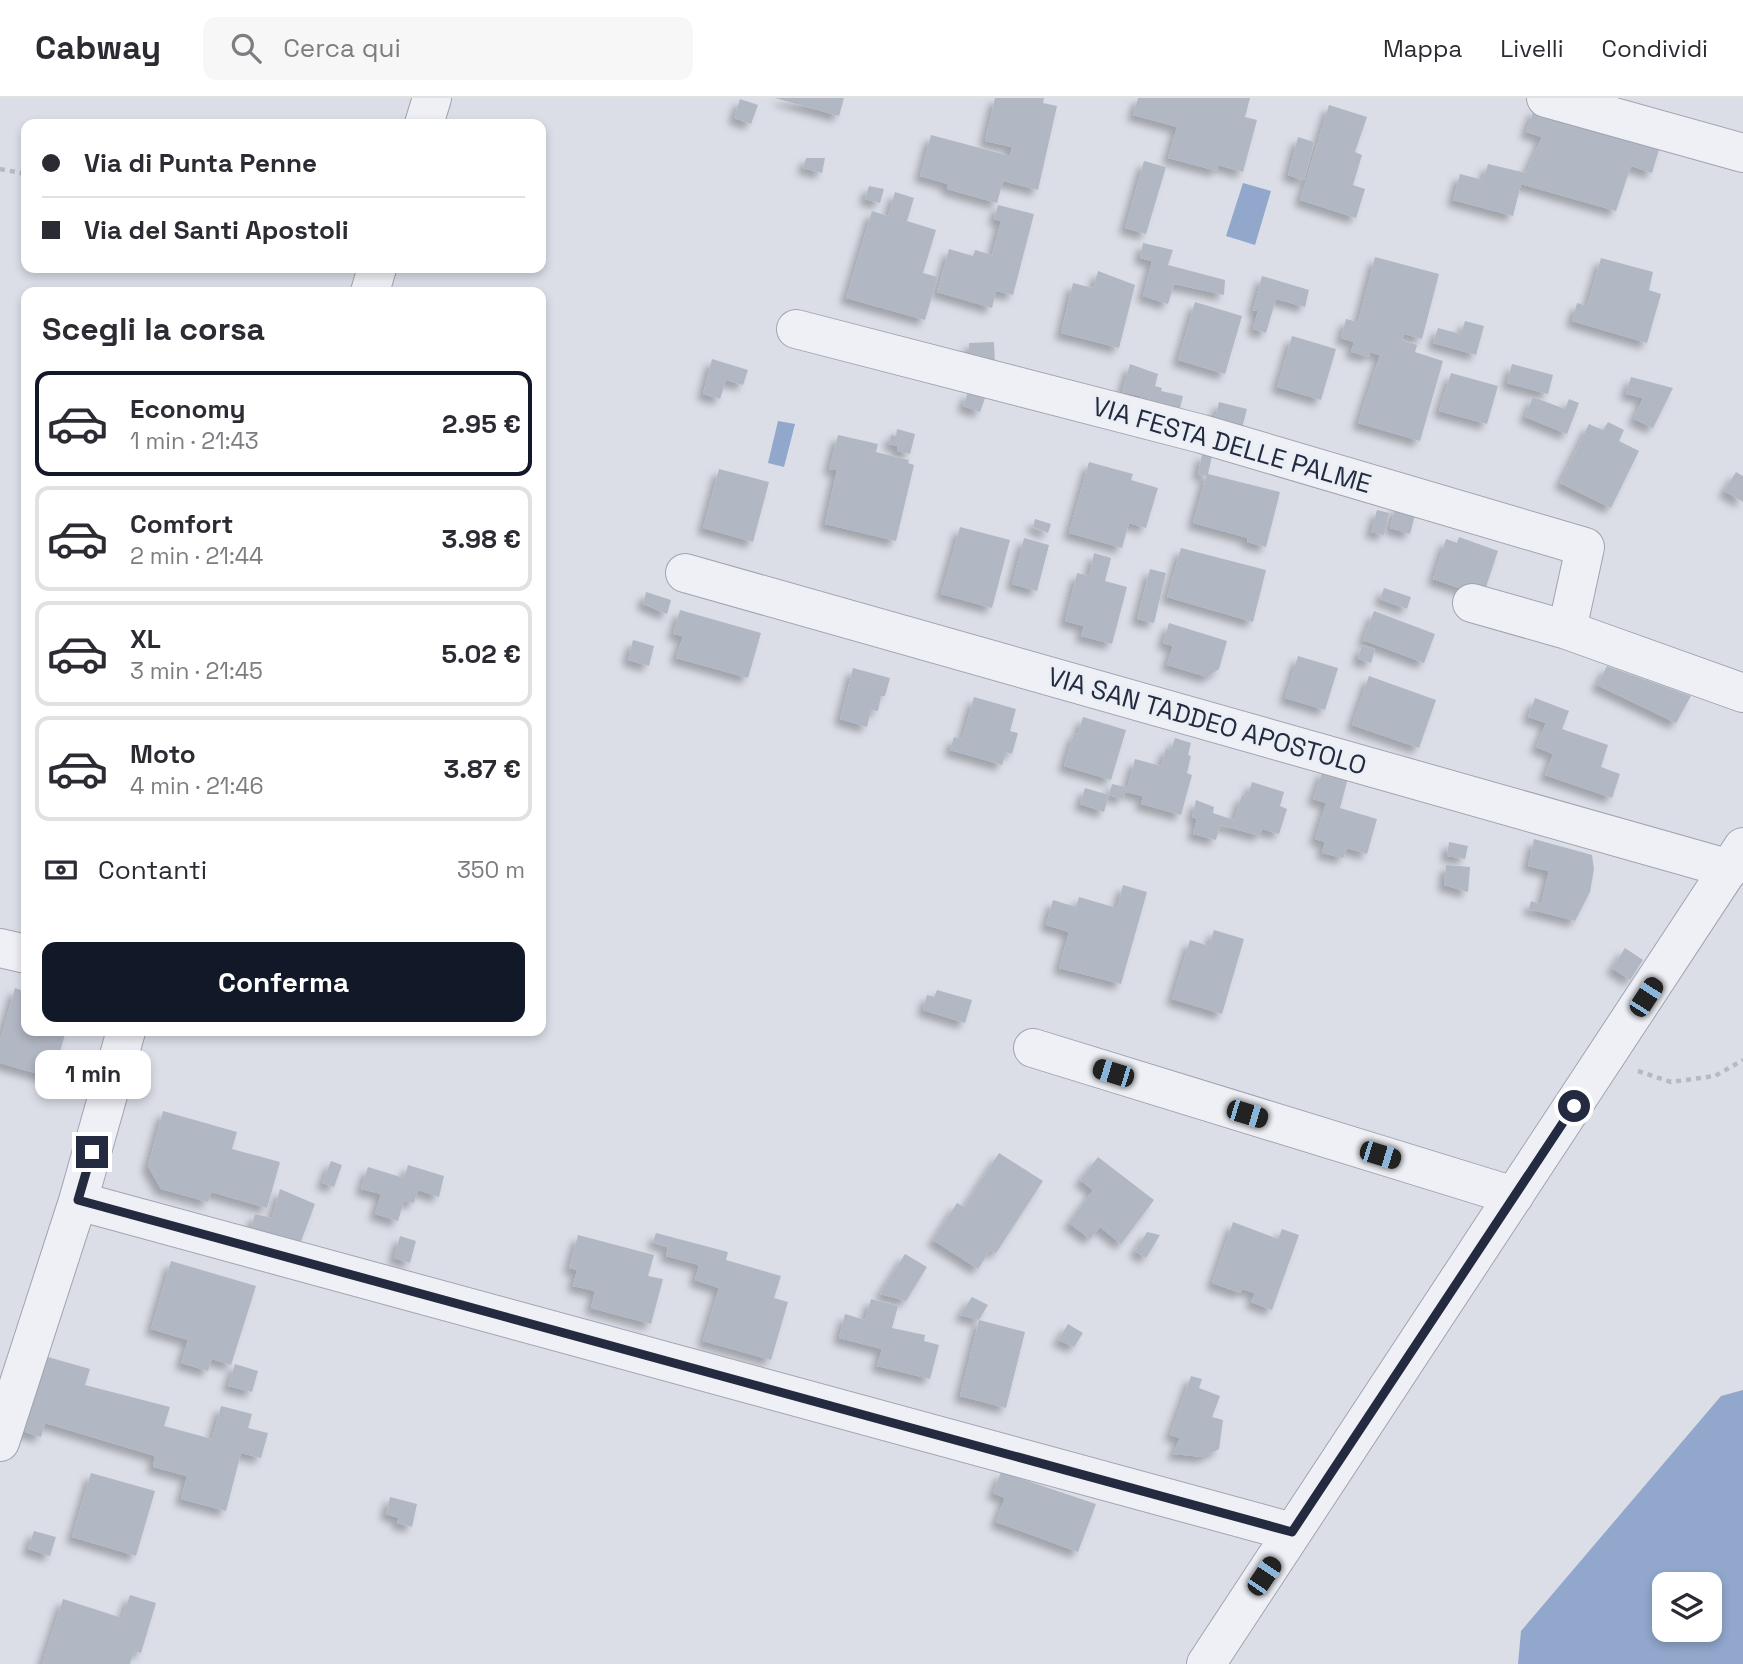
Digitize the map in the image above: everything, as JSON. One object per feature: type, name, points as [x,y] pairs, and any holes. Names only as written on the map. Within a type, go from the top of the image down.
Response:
[{"type":"street","points":[[426,119],[432,98]]},
{"type":"street","points":[[1546,98],[1743,153]]},
{"type":"street","name":"VIA FESTA DELLE PALME","points":[[796,329],[1202,434],[1584,547],[1567,630]]},
{"type":"street","name":"VIA SAN TADDEO APOSTOLO","points":[[685,573],[1736,858]]},
{"type":"street","points":[[1472,603],[1567,630],[1743,693]]},
{"type":"street","points":[[1206,1664],[1736,858]]},
{"type":"street","points":[[0,948],[21,953]]},
{"type":"street","points":[[0,1442],[78,1200],[125,1036]]},
{"type":"street","points":[[1032,1048],[1514,1196]]},
{"type":"street","points":[[78,1200],[1292,1532]]},
{"type":"path","points":[[0,169],[21,173]]},
{"type":"path","points":[[1604,1060],[1671,1082],[1715,1076],[1743,1060]]},
{"type":"water","points":[[1243,183],[1271,191],[1255,245],[1226,236]]},
{"type":"water","points":[[778,421],[795,424],[784,467],[768,463]]},
{"type":"water","points":[[1743,1390],[1743,1664],[1518,1664],[1521,1631],[1721,1396]]},
{"type":"building","points":[[775,98],[844,98],[839,116]]},
{"type":"building","points":[[995,98],[1044,98],[1043,103],[1057,106],[1038,190],[1003,181],[997,203],[947,189],[948,184],[920,176],[931,135],[1010,156],[1012,147],[985,141]]},
{"type":"building","points":[[1138,98],[1250,98],[1245,117],[1257,120],[1243,172],[1218,165],[1217,171],[1168,158],[1177,127],[1133,115]]},
{"type":"building","points":[[740,99],[758,105],[751,124],[734,118]]},
{"type":"building","points":[[1329,105],[1367,117],[1355,152],[1362,155],[1353,185],[1365,189],[1356,218],[1300,200]]},
{"type":"building","points":[[1534,109],[1661,143],[1652,173],[1631,166],[1616,211],[1521,184],[1513,216],[1453,200],[1460,174],[1483,180],[1488,164],[1526,173],[1542,137],[1526,132]]},
{"type":"building","points":[[1298,137],[1314,142],[1304,180],[1288,175]]},
{"type":"building","points":[[806,158],[825,158],[822,173],[803,168]]},
{"type":"building","points":[[1144,161],[1166,167],[1146,234],[1125,228]]},
{"type":"building","points":[[869,186],[884,189],[880,203],[865,199]]},
{"type":"building","points":[[895,192],[914,198],[907,221],[936,230],[923,273],[938,277],[925,320],[846,298],[872,211],[888,216]]},
{"type":"building","points":[[998,205],[1034,214],[1013,295],[996,291],[992,308],[937,292],[949,249],[973,256],[975,250],[992,255],[1001,221],[994,219]]},
{"type":"building","points":[[1143,243],[1173,250],[1168,265],[1225,280],[1224,295],[1174,284],[1168,304],[1143,296],[1152,261],[1140,258]]},
{"type":"building","points":[[1375,257],[1439,274],[1422,339],[1404,334],[1402,340],[1417,345],[1415,352],[1443,361],[1420,441],[1358,423],[1380,355],[1370,352],[1369,357],[1351,352],[1354,342],[1341,338],[1346,319],[1358,322]]},
{"type":"building","points":[[1601,258],[1653,272],[1649,290],[1661,294],[1647,343],[1572,321],[1577,303],[1587,306]]},
{"type":"building","points":[[1098,271],[1135,285],[1119,348],[1061,333],[1073,283],[1093,288]]},
{"type":"building","points":[[1262,276],[1309,290],[1305,307],[1276,299],[1266,333],[1253,329],[1258,311],[1253,310]]},
{"type":"building","points":[[1195,302],[1242,316],[1225,374],[1178,360]]},
{"type":"building","points":[[1465,321],[1484,326],[1476,355],[1433,343],[1438,328],[1461,334]]},
{"type":"building","points":[[1292,336],[1336,349],[1321,400],[1277,387]]},
{"type":"building","points":[[994,342],[995,367],[969,360],[969,343]]},
{"type":"building","points":[[712,359],[748,370],[743,385],[726,380],[720,399],[703,394]]},
{"type":"building","points":[[1130,364],[1158,374],[1155,386],[1162,388],[1161,391],[1183,396],[1178,416],[1139,405],[1141,396],[1122,392]]},
{"type":"building","points":[[1512,364],[1553,375],[1548,394],[1507,383]]},
{"type":"building","points":[[1451,373],[1498,386],[1487,424],[1439,411]]},
{"type":"building","points":[[1631,377],[1673,388],[1653,428],[1634,419],[1643,398],[1626,394]]},
{"type":"building","points":[[968,392],[985,398],[980,412],[963,406]]},
{"type":"building","points":[[1533,397],[1565,409],[1569,399],[1579,403],[1567,434],[1525,417]]},
{"type":"building","points":[[1219,402],[1247,409],[1241,432],[1213,426]]},
{"type":"building","points":[[1608,422],[1624,430],[1619,441],[1639,451],[1611,508],[1560,483],[1589,424],[1603,430]]},
{"type":"building","points":[[897,429],[915,434],[910,454],[897,451],[898,446],[889,444],[891,435],[896,436]]},
{"type":"building","points":[[838,435],[878,444],[876,452],[909,460],[908,463],[914,465],[896,541],[825,524],[837,470],[829,469]]},
{"type":"building","points":[[1202,454],[1212,456],[1208,474],[1280,492],[1266,547],[1247,542],[1248,538],[1193,523],[1206,476],[1198,474]]},
{"type":"building","points":[[1089,462],[1133,474],[1131,480],[1158,488],[1146,528],[1129,523],[1122,548],[1069,533]]},
{"type":"building","points":[[719,469],[769,482],[753,542],[703,528]]},
{"type":"building","points":[[1736,472],[1743,476],[1743,502],[1724,491]]},
{"type":"building","points":[[1396,506],[1416,511],[1410,534],[1390,528]]},
{"type":"building","points":[[1377,510],[1389,513],[1384,535],[1371,532]]},
{"type":"building","points":[[1035,519],[1051,524],[1048,533],[1033,527]]},
{"type":"building","points":[[960,527],[1010,540],[992,608],[941,594]]},
{"type":"building","points":[[1459,537],[1498,551],[1483,596],[1433,579],[1446,539],[1457,543]]},
{"type":"building","points":[[1024,538],[1049,545],[1037,591],[1012,584]]},
{"type":"building","points":[[1181,548],[1266,570],[1253,622],[1167,597]]},
{"type":"building","points":[[1094,553],[1111,558],[1105,581],[1127,587],[1112,644],[1081,636],[1084,626],[1065,621],[1077,573],[1089,576]]},
{"type":"building","points":[[1150,569],[1166,573],[1154,623],[1137,619]]},
{"type":"building","points":[[1384,588],[1411,597],[1407,609],[1380,599]]},
{"type":"building","points":[[646,592],[671,600],[667,614],[643,604]]},
{"type":"building","points":[[680,610],[761,633],[748,678],[676,658],[683,636],[673,634]]},
{"type":"building","points":[[1374,611],[1435,634],[1424,663],[1363,640]]},
{"type":"building","points":[[1169,623],[1227,641],[1219,669],[1207,677],[1167,665],[1173,646],[1163,643]]},
{"type":"building","points":[[633,640],[654,646],[649,666],[628,660]]},
{"type":"building","points":[[1362,645],[1375,649],[1371,663],[1358,659]]},
{"type":"building","points":[[1298,656],[1338,668],[1325,710],[1285,698]]},
{"type":"building","points":[[1607,666],[1691,696],[1676,723],[1597,685]]},
{"type":"building","points":[[853,668],[890,678],[885,696],[881,696],[878,711],[871,710],[867,727],[840,719]]},
{"type":"building","points":[[1369,676],[1436,700],[1419,748],[1352,725]]},
{"type":"building","points":[[974,697],[1016,709],[1010,731],[1018,733],[1012,754],[1006,752],[1002,765],[950,750],[954,737],[962,739]]},
{"type":"building","points":[[1535,698],[1569,711],[1562,729],[1608,745],[1601,767],[1620,774],[1612,798],[1545,775],[1553,754],[1536,747],[1546,723],[1528,717]]},
{"type":"building","points":[[1083,717],[1126,730],[1111,780],[1064,766],[1074,733],[1077,735]]},
{"type":"building","points":[[1175,738],[1191,743],[1187,773],[1192,775],[1181,815],[1141,804],[1143,796],[1126,792],[1135,759],[1161,766],[1166,748],[1171,750]]},
{"type":"building","points":[[1323,770],[1348,778],[1340,808],[1377,819],[1367,854],[1347,848],[1343,858],[1322,853],[1325,842],[1315,839],[1326,803],[1313,799]]},
{"type":"building","points":[[1252,782],[1284,792],[1280,806],[1287,809],[1279,834],[1262,829],[1260,836],[1220,825],[1216,840],[1193,834],[1197,819],[1192,817],[1196,800],[1214,807],[1213,813],[1234,820],[1242,795],[1247,797]]},
{"type":"building","points":[[1112,784],[1126,787],[1123,799],[1109,795]]},
{"type":"building","points":[[1085,788],[1109,795],[1104,812],[1080,804]]},
{"type":"building","points":[[1534,839],[1592,855],[1594,869],[1590,892],[1575,921],[1529,909],[1531,901],[1541,904],[1549,871],[1528,866]]},
{"type":"building","points":[[1449,842],[1468,846],[1465,859],[1447,856]]},
{"type":"building","points":[[1446,865],[1470,867],[1468,892],[1444,885]]},
{"type":"building","points":[[1123,885],[1147,892],[1121,984],[1059,968],[1069,932],[1046,925],[1053,900],[1076,907],[1079,897],[1117,908]]},
{"type":"building","points":[[1214,930],[1244,939],[1222,1014],[1172,999],[1190,940],[1209,946]]},
{"type":"building","points":[[1625,948],[1643,960],[1630,980],[1612,968]]},
{"type":"building","points":[[15,988],[21,990],[21,1036],[65,1036],[52,1078],[0,1063],[0,1041]]},
{"type":"building","points":[[937,990],[972,1000],[965,1023],[923,1010],[927,995],[934,997]]},
{"type":"building","points":[[163,1111],[237,1132],[232,1149],[280,1162],[267,1208],[211,1192],[208,1202],[161,1189],[148,1166]]},
{"type":"building","points":[[999,1153],[1043,1181],[996,1253],[990,1250],[978,1269],[933,1240],[957,1203],[964,1207]]},
{"type":"building","points":[[1098,1157],[1154,1200],[1121,1244],[1100,1227],[1090,1239],[1069,1223],[1093,1190],[1080,1180]]},
{"type":"building","points":[[331,1161],[342,1165],[334,1187],[322,1183]]},
{"type":"building","points":[[408,1165],[444,1176],[439,1197],[418,1190],[414,1203],[404,1201],[398,1221],[375,1214],[381,1194],[361,1189],[368,1167],[404,1178]]},
{"type":"building","points":[[280,1189],[315,1204],[297,1252],[248,1239],[255,1214],[272,1218]]},
{"type":"building","points":[[1233,1222],[1278,1239],[1282,1229],[1299,1235],[1272,1310],[1251,1302],[1255,1293],[1242,1289],[1240,1293],[1212,1283]]},
{"type":"building","points":[[1147,1232],[1160,1235],[1146,1258],[1135,1251]]},
{"type":"building","points":[[656,1233],[728,1252],[726,1260],[781,1276],[774,1298],[788,1302],[771,1360],[703,1341],[719,1288],[695,1280],[699,1265],[666,1256],[668,1247],[653,1242]]},
{"type":"building","points":[[578,1235],[654,1255],[648,1276],[663,1279],[651,1324],[591,1308],[595,1291],[573,1286],[577,1270],[569,1268]]},
{"type":"building","points":[[400,1236],[416,1241],[410,1263],[394,1258]]},
{"type":"building","points":[[905,1254],[927,1267],[906,1301],[880,1294]]},
{"type":"building","points":[[171,1261],[256,1286],[231,1365],[212,1359],[208,1371],[181,1363],[188,1340],[151,1329]]},
{"type":"building","points":[[972,1297],[988,1305],[979,1320],[960,1315]]},
{"type":"building","points":[[871,1299],[898,1306],[892,1328],[925,1335],[924,1341],[939,1345],[930,1379],[877,1366],[882,1349],[839,1338],[845,1314],[865,1320]]},
{"type":"building","points":[[979,1320],[1025,1332],[1006,1408],[960,1396]]},
{"type":"building","points":[[1068,1324],[1083,1333],[1074,1347],[1058,1340]]},
{"type":"building","points":[[34,1353],[90,1369],[85,1385],[170,1407],[164,1426],[212,1439],[221,1406],[252,1414],[248,1428],[268,1433],[261,1458],[241,1453],[226,1511],[181,1499],[187,1476],[153,1467],[155,1456],[45,1423],[41,1437],[12,1428]]},
{"type":"building","points":[[235,1364],[258,1371],[252,1392],[228,1386]]},
{"type":"building","points":[[1191,1376],[1202,1379],[1199,1388],[1220,1396],[1212,1417],[1223,1420],[1219,1449],[1203,1457],[1173,1454],[1180,1438],[1170,1435]]},
{"type":"building","points":[[1001,1472],[1096,1504],[1078,1552],[996,1522],[1005,1498],[993,1493]]},
{"type":"building","points":[[91,1473],[155,1491],[136,1556],[72,1537]]},
{"type":"building","points":[[390,1497],[417,1504],[412,1527],[397,1523],[399,1518],[386,1514]]},
{"type":"building","points":[[34,1531],[56,1537],[50,1556],[28,1549]]},
{"type":"building","points":[[130,1595],[156,1603],[141,1653],[134,1651],[130,1664],[42,1664],[63,1599],[122,1618]]},
{"type":"route","points":[[92,1152],[78,1200],[1292,1532],[1574,1106]]}]
